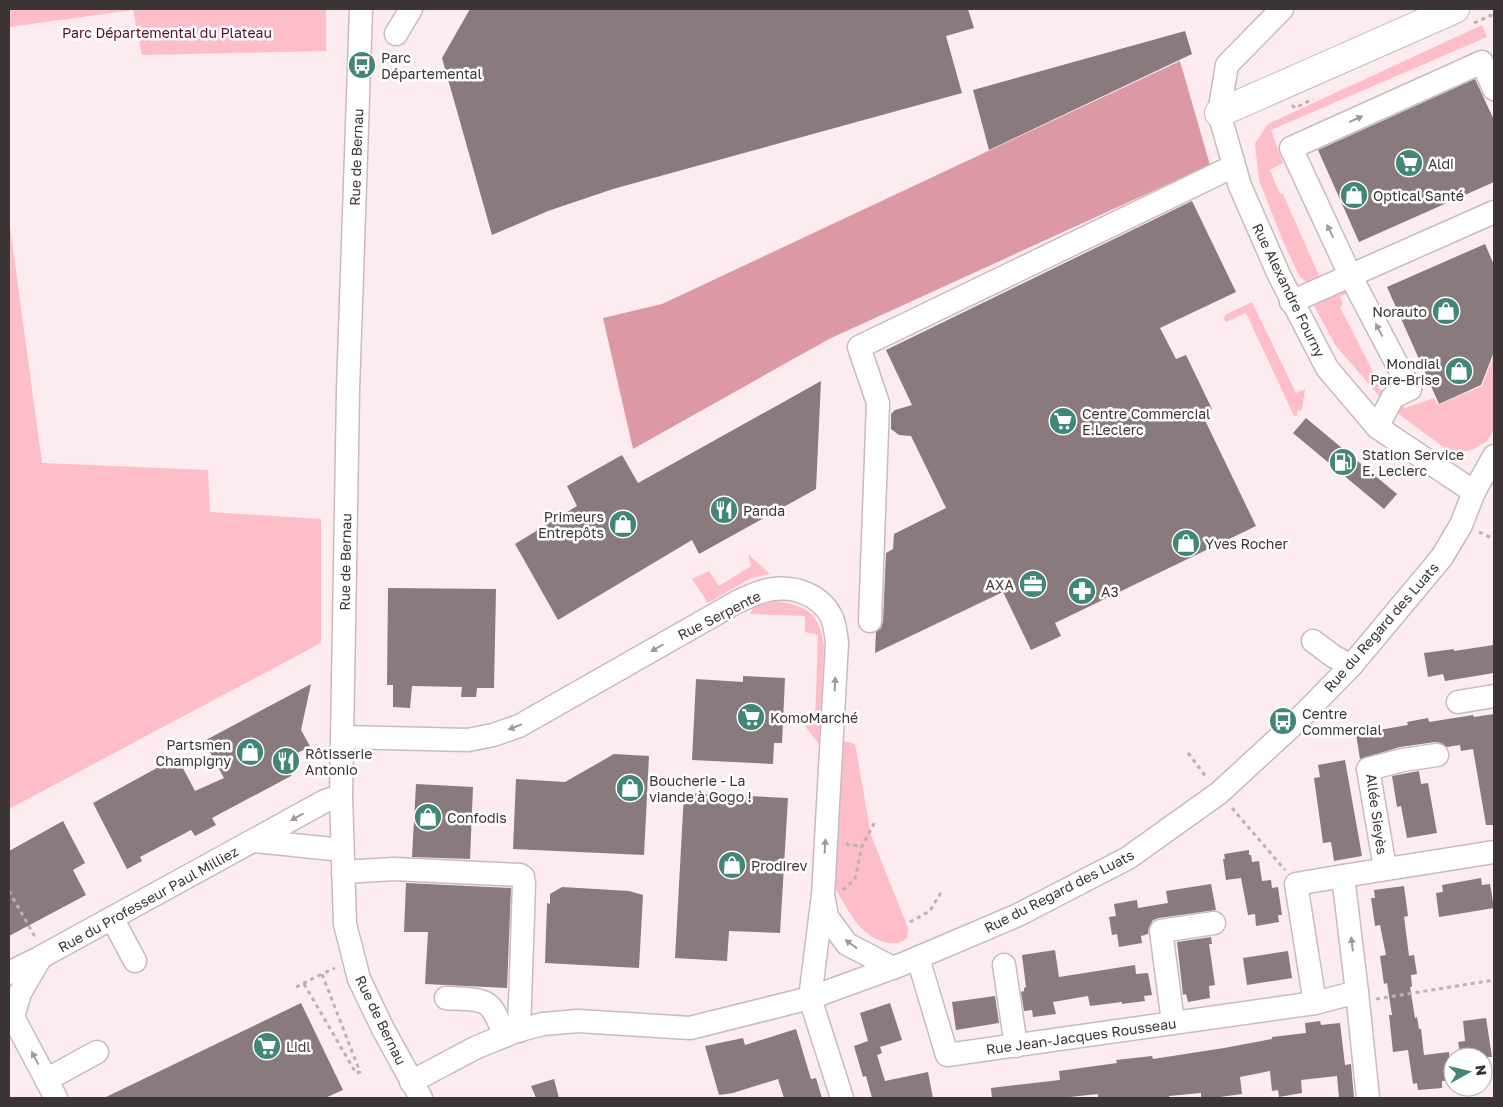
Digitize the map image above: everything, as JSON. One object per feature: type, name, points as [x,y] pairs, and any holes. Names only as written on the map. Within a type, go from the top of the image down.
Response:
[{"type":"main road","points":[[1219,113],[1455,9]]},
{"type":"street","name":"Rue de Bernau","points":[[361,9],[348,390],[341,796],[345,924],[359,979],[416,1090]]},
{"type":"street","points":[[396,34],[411,9]]},
{"type":"street","points":[[1219,113],[1227,65],[1282,9]]},
{"type":"street","points":[[1377,427],[1393,397],[1410,389],[1350,275],[1291,148],[1482,62],[1494,89]]},
{"type":"street","name":"Rue Alexandre Fourny","points":[[1219,113],[1240,186],[1292,302],[1327,368],[1377,427],[1474,492]]},
{"type":"street","points":[[870,621],[878,404],[859,347],[1234,166]]},
{"type":"street","points":[[1292,302],[1494,212]]},
{"type":"street","name":"Rue du Regard des Luats","points":[[416,1090],[475,1048],[512,1033],[542,1024],[578,1021],[690,1028],[810,998],[893,968],[1018,915],[1128,858],[1219,793],[1294,724],[1351,666],[1442,557],[1461,525],[1474,492],[1494,456]]},
{"type":"street","name":"Rue Serpente","points":[[343,737],[468,740],[493,735],[519,726],[736,602],[755,594],[774,589],[802,591],[820,601],[832,616],[837,643],[823,894],[810,998]]},
{"type":"street","points":[[1312,641],[1351,666]]},
{"type":"street","points":[[1458,702],[1494,696]]},
{"type":"street","name":"Allée Sieyès","points":[[1385,868],[1368,769],[1403,760],[1437,755]]},
{"type":"street","name":"Rue du Professeur Paul Milliez","points":[[9,973],[37,950],[112,918],[325,801],[341,796]]},
{"type":"street","name":"Rue du Professeur Paul Milliez","points":[[254,840],[342,861],[394,869],[520,875],[523,877],[512,1033]]},
{"type":"street","points":[[1315,1003],[1296,884],[1385,868],[1494,852]]},
{"type":"street","points":[[1343,876],[1368,1098]]},
{"type":"street","name":"Rue Serpente","points":[[823,894],[828,917],[847,944],[893,968]]},
{"type":"street","points":[[112,918],[135,961]]},
{"type":"street","points":[[1173,1022],[1161,931],[1214,923]]},
{"type":"street","name":"Rue du Professeur Paul Milliez","points":[[37,950],[11,1016],[51,1089]]},
{"type":"street","name":"Rue Jean-Jacques Rousseau","points":[[918,958],[947,1055],[1315,1003],[1357,992]]},
{"type":"street","points":[[1004,965],[1016,1046]]},
{"type":"street","points":[[446,998],[487,1004],[512,1033]]},
{"type":"street","points":[[810,998],[842,1098]]},
{"type":"street","points":[[51,1089],[97,1052]]},
{"type":"path","points":[[1188,753],[1219,793],[1296,884]]},
{"type":"path","points":[[823,894],[841,892],[855,879],[862,846],[876,820]]},
{"type":"path","points":[[9,891],[34,935],[37,950]]},
{"type":"path","points":[[910,922],[930,910],[941,892]]},
{"type":"path","points":[[296,987],[354,960]]},
{"type":"path","points":[[304,984],[356,1073],[360,1072],[322,974]]},
{"type":"path","points":[[1357,992],[1372,999],[1494,980]]},
{"type":"green space","name":"Parc Départemental du Plateau","points":[[9,9],[326,9],[326,51],[142,55],[133,10],[9,27]]},
{"type":"green space","points":[[1482,25],[1487,37],[1271,130],[1283,163],[1270,170],[1280,194],[1283,194],[1320,278],[1308,283],[1300,277],[1285,246],[1259,180],[1255,143],[1268,124]]},
{"type":"green space","points":[[9,219],[42,463],[208,470],[210,512],[321,519],[321,643],[9,809]]},
{"type":"green space","points":[[1345,286],[1354,290],[1340,297],[1343,304],[1340,307],[1377,380],[1379,389],[1382,391],[1387,385],[1390,387],[1383,397],[1380,397],[1336,346],[1313,304]]},
{"type":"green space","points":[[1252,302],[1296,393],[1305,389],[1302,410],[1297,411],[1297,416],[1294,416],[1246,313],[1226,322],[1224,319],[1225,315]]},
{"type":"green space","points":[[1494,355],[1494,430],[1487,441],[1474,449],[1459,453],[1445,448],[1393,410],[1400,403],[1405,408],[1434,398],[1438,405],[1482,386]]},
{"type":"green space","points":[[748,554],[770,574],[751,578],[708,603],[692,579],[709,571],[719,586],[751,566]]},
{"type":"green space","points":[[775,601],[795,605],[810,613],[815,618],[822,635],[824,646],[819,744],[802,722],[815,721],[818,635],[805,632],[805,616],[750,614],[754,607]]},
{"type":"green space","points":[[841,740],[855,744],[871,835],[908,928],[907,938],[898,943],[881,941],[859,926],[835,888]]},
{"type":"shaded area","points":[[1180,61],[1210,165],[829,339],[633,449],[603,318],[662,304]]},
{"type":"building","points":[[470,9],[968,9],[974,28],[946,36],[962,93],[613,189],[548,211],[492,235],[442,58]]},
{"type":"building","points":[[1185,31],[1192,54],[989,150],[973,90]]},
{"type":"building","name":"Aldi","points":[[1475,79],[1494,120],[1494,182],[1359,242],[1318,150]]},
{"type":"building","name":"Centre Commercial E.Leclerc","points":[[1192,201],[1236,292],[1160,328],[1176,359],[1186,355],[1212,409],[1202,414],[1256,526],[1055,623],[1061,636],[1031,650],[1003,592],[875,653],[876,632],[881,628],[883,621],[886,553],[893,549],[894,534],[946,508],[911,436],[899,435],[891,429],[891,414],[895,410],[912,405],[886,350]]},
{"type":"building","name":"Norauto","points":[[1485,244],[1494,265],[1494,352],[1481,385],[1439,404],[1387,287]]},
{"type":"building","points":[[821,381],[816,489],[699,554],[692,540],[558,620],[515,544],[577,506],[567,486],[622,455],[638,483]]},
{"type":"building","name":"Station Service E. Leclerc","points":[[1306,418],[1397,494],[1384,509],[1293,433]]},
{"type":"building","points":[[388,588],[496,589],[494,688],[477,688],[476,697],[461,697],[462,687],[412,686],[410,708],[393,707],[393,685],[387,685]]},
{"type":"building","points":[[1494,645],[1494,673],[1445,681],[1443,674],[1428,677],[1424,653]]},
{"type":"building","points":[[743,676],[785,678],[782,743],[774,743],[773,764],[692,760],[696,679],[743,682]]},
{"type":"building","points":[[311,684],[301,730],[310,746],[296,754],[291,776],[212,818],[216,825],[195,836],[191,830],[140,857],[142,861],[127,869],[93,803],[177,757],[195,791],[224,778],[204,741]]},
{"type":"building","points":[[1494,714],[1494,825],[1486,825],[1473,749],[1461,751],[1460,745],[1447,747],[1435,742],[1400,747],[1360,759],[1356,734],[1408,725],[1407,722],[1428,718],[1429,722],[1473,715],[1474,717]]},
{"type":"building","points":[[614,754],[649,756],[644,855],[513,849],[516,779],[565,782]]},
{"type":"building","points":[[1345,760],[1362,856],[1334,861],[1331,842],[1323,843],[1314,778],[1320,777],[1318,765]]},
{"type":"building","points":[[1419,771],[1421,784],[1428,783],[1437,833],[1407,838],[1401,806],[1397,807],[1392,776]]},
{"type":"building","points":[[416,784],[473,787],[470,859],[412,857]]},
{"type":"building","name":"Prodirev","points":[[684,793],[788,798],[780,933],[729,931],[727,961],[675,958]]},
{"type":"building","points":[[63,821],[85,863],[73,870],[86,895],[9,936],[9,851]]},
{"type":"building","points":[[1249,850],[1252,862],[1259,861],[1262,881],[1271,880],[1272,888],[1278,887],[1282,915],[1278,915],[1279,922],[1256,926],[1255,914],[1248,915],[1241,878],[1226,880],[1224,854]]},
{"type":"building","points":[[1481,878],[1482,885],[1490,884],[1494,908],[1439,917],[1436,893],[1443,892],[1442,885]]},
{"type":"building","points":[[406,883],[511,888],[507,988],[425,984],[428,932],[404,932]]},
{"type":"building","points":[[1211,884],[1216,910],[1153,920],[1148,934],[1141,936],[1142,943],[1119,947],[1117,934],[1112,935],[1109,917],[1116,916],[1114,904],[1137,900],[1138,908],[1168,903],[1166,891]]},
{"type":"building","points":[[1404,886],[1408,916],[1404,917],[1409,956],[1414,955],[1417,974],[1411,975],[1412,987],[1410,987],[1415,1018],[1417,1017],[1419,1029],[1421,1029],[1424,1055],[1443,1053],[1442,1088],[1418,1090],[1417,1083],[1413,1084],[1408,1050],[1393,1052],[1389,1015],[1392,1015],[1387,983],[1384,984],[1380,956],[1386,955],[1380,925],[1375,926],[1371,898],[1375,898],[1374,890]]},
{"type":"building","points":[[562,887],[629,891],[643,895],[639,968],[545,963],[547,903],[550,904],[550,894]]},
{"type":"building","points":[[1211,937],[1212,944],[1209,944],[1215,985],[1209,986],[1210,998],[1188,1002],[1186,994],[1183,995],[1177,942]]},
{"type":"building","points":[[1055,950],[1059,977],[1135,965],[1136,974],[1148,973],[1152,995],[1144,996],[1145,1001],[1122,1004],[1122,1002],[1090,1006],[1088,996],[1053,1002],[1056,1014],[1033,1017],[1032,1010],[1024,1011],[1021,992],[1026,987],[1022,955]]},
{"type":"building","points":[[1288,951],[1292,978],[1247,985],[1243,958]]},
{"type":"building","points":[[995,996],[999,1023],[956,1030],[952,1002]]},
{"type":"building","name":"Lidl","points":[[301,1003],[343,1090],[325,1098],[104,1098]]},
{"type":"building","points":[[890,1003],[902,1040],[880,1047],[882,1053],[877,1055],[885,1081],[928,1072],[933,1098],[872,1098],[866,1076],[863,1077],[854,1046],[868,1041],[860,1013]]},
{"type":"building","points":[[1486,1018],[1490,1047],[1459,1047],[1458,1042],[1465,1041],[1463,1021]]},
{"type":"building","points":[[1320,1021],[1321,1025],[1340,1023],[1345,1065],[1351,1064],[1354,1098],[1339,1098],[1337,1076],[1301,1080],[1302,1093],[1279,1097],[1278,1090],[1272,1091],[1270,1071],[1240,1077],[1242,1094],[1220,1098],[1201,1098],[1201,1093],[1169,1096],[1170,1098],[1098,1098],[1098,1094],[1060,1098],[992,1098],[991,1088],[1060,1080],[1059,1071],[1117,1063],[1116,1060],[1152,1056],[1153,1059],[1224,1048],[1272,1039],[1272,1037],[1306,1033],[1305,1023]]},
{"type":"building","points":[[796,1029],[811,1079],[816,1078],[822,1098],[784,1098],[778,1079],[733,1093],[719,1095],[705,1046],[743,1038],[745,1045]]},
{"type":"building","points":[[554,1079],[559,1098],[536,1098],[531,1086]]},
{"type":"place","name":"Parc Départemental","points":[[362,65]]},
{"type":"place","name":"Aldi","points":[[1409,163]]},
{"type":"place","name":"Optical Santé","points":[[1354,195]]},
{"type":"place","name":"Norauto","points":[[1446,311]]},
{"type":"place","name":"Mondial Pare-Brise","points":[[1459,371]]},
{"type":"place","name":"Centre Commercial E.Leclerc","points":[[1063,421]]},
{"type":"place","name":"Station Service E. Leclerc","points":[[1343,462]]},
{"type":"place","name":"Panda","points":[[724,510]]},
{"type":"place","name":"Primeurs Entrepôts","points":[[623,524]]},
{"type":"place","name":"Yves Rocher","points":[[1186,543]]},
{"type":"place","name":"AXA","points":[[1033,584]]},
{"type":"place","name":"A3","points":[[1082,591]]},
{"type":"place","name":"KomoMarché","points":[[751,717]]},
{"type":"place","name":"Centre Commercial","points":[[1283,721]]},
{"type":"place","name":"Partsmen Champigny","points":[[250,752]]},
{"type":"place","name":"Rôtisserie Antonio","points":[[286,761]]},
{"type":"place","name":"Boucherie - La viande à Gogo !","points":[[630,788]]},
{"type":"place","name":"Confodis","points":[[428,817]]},
{"type":"place","name":"Prodirev","points":[[732,865]]},
{"type":"place","name":"Lidl","points":[[267,1046]]}]
